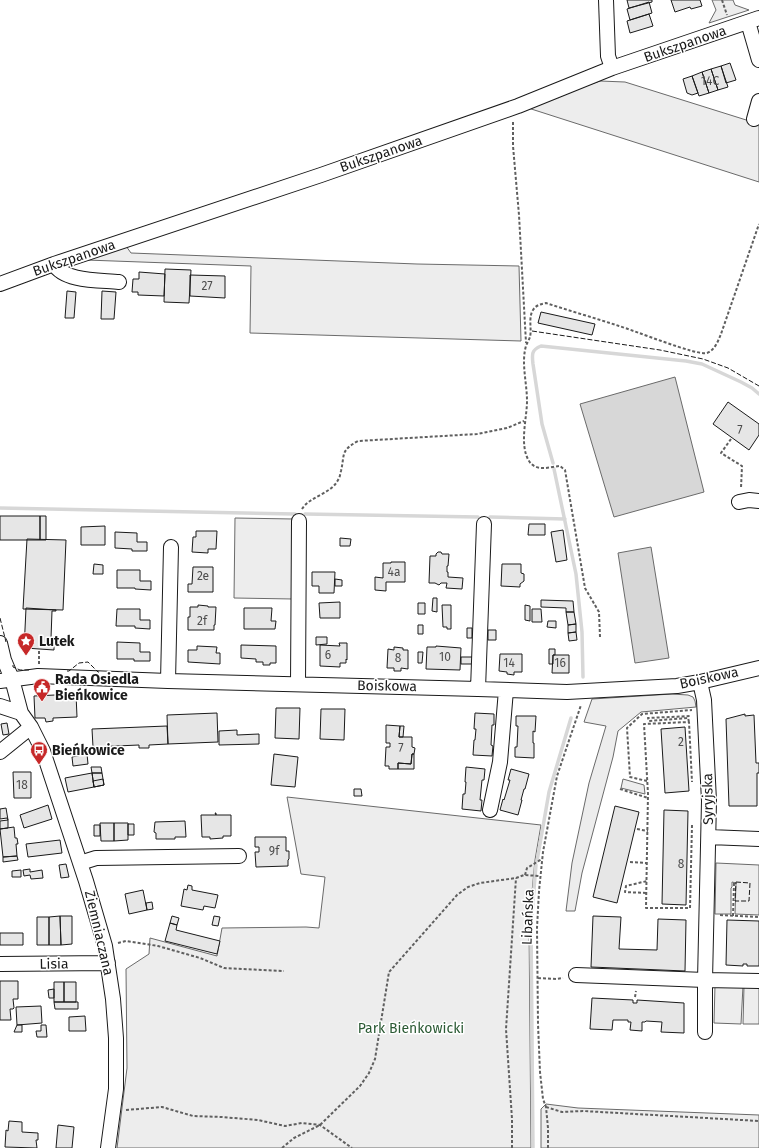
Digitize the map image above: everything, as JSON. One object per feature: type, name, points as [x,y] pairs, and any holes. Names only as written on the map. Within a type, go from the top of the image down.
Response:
[{"type":"street","points":[[606,0],[608,56],[612,68]]},
{"type":"street","points":[[754,20],[759,60]]},
{"type":"street","name":"Bukszpanowa","points":[[0,284],[54,264],[321,175],[518,106],[612,68],[754,20]]},
{"type":"street","points":[[754,119],[759,101]]},
{"type":"street","points":[[54,264],[57,269],[74,278],[120,282]]},
{"type":"street","points":[[740,498],[759,501]]},
{"type":"street","points":[[298,684],[299,521]]},
{"type":"street","points":[[478,689],[484,524]]},
{"type":"street","points":[[168,681],[171,547]]},
{"type":"street","points":[[0,642],[6,680],[21,713]]},
{"type":"street","name":"Boiskowa","points":[[6,680],[38,676],[583,692],[677,686],[759,668]]},
{"type":"street","name":"Syryjska","points":[[700,682],[704,700],[709,801],[705,1032]]},
{"type":"street","points":[[490,810],[500,762],[506,690]]},
{"type":"street","points":[[0,706],[21,713]]},
{"type":"street","name":"Ziemniaczana","points":[[21,713],[31,727],[43,751],[95,908],[105,946],[113,999],[117,1068],[108,1148]]},
{"type":"street","points":[[0,752],[31,727]]},
{"type":"street","points":[[709,837],[759,839]]},
{"type":"street","points":[[80,863],[96,858],[238,856]]},
{"type":"street","name":"Lisia","points":[[0,964],[108,963]]},
{"type":"street","points":[[576,975],[759,981]]},
{"type":"path","points":[[518,106],[513,123],[513,146],[519,215],[526,345],[524,360],[527,402],[524,421],[524,443],[529,461],[535,466],[541,468],[560,466],[565,470],[585,588],[599,612],[600,637]]},
{"type":"path","points":[[526,345],[530,338],[530,321],[533,310],[541,304],[546,304],[621,326],[701,353],[706,353],[712,350],[716,346],[722,334],[759,224]]},
{"type":"path","points":[[299,521],[301,511],[304,507],[331,488],[338,480],[342,468],[343,456],[348,447],[358,441],[477,434],[507,428],[524,421]]},
{"type":"path","points":[[731,439],[722,453],[742,466],[740,498]]},
{"type":"path","name":"Libańska","points":[[548,1148],[546,1107],[543,1099],[540,1072],[538,1024],[537,928],[540,876],[557,776],[582,702],[583,692]]},
{"type":"path","points":[[648,781],[630,777],[627,728],[642,714],[704,709]]},
{"type":"path","points":[[687,716],[648,718],[649,721],[688,718],[692,782]]},
{"type":"path","points":[[689,722],[644,724],[648,781],[646,908],[690,908],[692,825]]},
{"type":"path","points":[[690,752],[694,751]]},
{"type":"path","points":[[620,789],[648,798]]},
{"type":"path","points":[[637,829],[648,831]]},
{"type":"path","points":[[525,875],[527,868],[542,859]]},
{"type":"path","points":[[630,862],[647,863]]},
{"type":"path","points":[[282,1148],[294,1138],[320,1125],[360,1086],[369,1073],[375,1058],[389,972],[457,895],[468,887],[480,883],[516,878],[525,875],[540,876]]},
{"type":"path","points":[[512,1148],[512,1119],[506,1029],[516,878]]},
{"type":"path","points":[[646,893],[625,892],[626,886],[647,881]]},
{"type":"path","points":[[733,916],[734,883]]},
{"type":"path","points":[[707,916],[759,917]]},
{"type":"path","points":[[105,946],[126,941],[158,946],[200,958],[224,968],[284,972]]},
{"type":"path","points":[[537,978],[556,979],[576,975]]},
{"type":"path","points":[[635,997],[636,988]]},
{"type":"path","points":[[113,1109],[124,1110],[162,1107],[193,1116],[258,1120],[285,1126],[302,1123],[320,1125],[352,1148]]},
{"type":"path","points":[[546,1107],[562,1112],[583,1111],[759,1121]]},
{"type":"shaded area","points":[[712,0],[733,0],[735,5],[749,10],[709,23],[716,10]]},
{"type":"shaded area","points":[[600,81],[625,82],[759,124],[759,182],[525,107]]},
{"type":"shaded area","points":[[126,246],[131,253],[417,264],[519,266],[521,341],[250,333],[251,266],[86,260]]},
{"type":"shaded area","points":[[675,377],[704,492],[614,517],[580,404]]},
{"type":"shaded area","points":[[235,518],[293,519],[293,599],[234,598]]},
{"type":"shaded area","points":[[651,547],[669,658],[635,663],[618,553]]},
{"type":"shaded area","points":[[672,694],[688,695],[693,697],[696,707],[641,712],[618,731],[613,757],[582,873],[575,911],[566,911],[572,863],[589,783],[606,726],[584,722],[592,699]]},
{"type":"shaded area","points":[[623,779],[644,785],[645,794],[621,788]]},
{"type":"shaded area","name":"Park Bieńkowicki","points":[[287,797],[541,825],[535,860],[529,924],[531,1148],[117,1148],[127,1068],[126,969],[149,954],[150,938],[217,956],[222,928],[319,928],[325,877],[301,874]]},
{"type":"shaded area","points":[[716,863],[759,865],[759,915],[735,914],[736,883],[732,882],[731,914],[715,914]]},
{"type":"shaded area","points":[[715,985],[743,986],[741,1024],[714,1023]]},
{"type":"shaded area","points":[[744,986],[759,986],[759,1024],[743,1024]]},
{"type":"shaded area","points":[[546,1104],[578,1108],[759,1115],[759,1148],[541,1148],[541,1109]]},
{"type":"building","points":[[627,0],[652,0],[652,2],[629,8]]},
{"type":"building","points":[[671,0],[700,0],[702,6],[691,9],[690,7],[675,12]]},
{"type":"building","points":[[649,2],[652,13],[630,20],[627,9]]},
{"type":"building","points":[[649,14],[653,26],[630,33],[627,21]]},
{"type":"building","points":[[730,63],[736,80],[726,83],[721,66]]},
{"type":"building","points":[[721,66],[728,87],[718,90],[711,69]]},
{"type":"building","points":[[711,69],[718,90],[709,93],[702,72]]},
{"type":"building","points":[[702,72],[709,93],[699,96],[692,76]]},
{"type":"building","points":[[692,76],[698,93],[692,95],[687,93],[683,79]]},
{"type":"building","points":[[165,269],[191,270],[189,303],[164,302]]},
{"type":"building","points":[[139,272],[165,274],[164,296],[138,295],[138,292],[132,292],[133,279],[139,279]]},
{"type":"building","points":[[190,275],[225,276],[225,298],[190,296]]},
{"type":"building","points":[[67,291],[76,292],[74,318],[65,318]]},
{"type":"building","points":[[102,291],[116,292],[114,319],[101,319]]},
{"type":"building","points":[[541,312],[595,324],[592,335],[538,323]]},
{"type":"building","points":[[728,402],[759,424],[759,435],[749,450],[713,424]]},
{"type":"building","points":[[0,516],[40,516],[40,540],[0,540]]},
{"type":"building","points":[[40,516],[46,516],[46,540],[40,540]]},
{"type":"building","points":[[529,524],[545,524],[545,535],[528,535]]},
{"type":"building","points":[[105,526],[105,545],[81,545],[81,527]]},
{"type":"building","points":[[563,530],[567,560],[556,562],[551,532]]},
{"type":"building","points":[[196,531],[217,531],[216,549],[208,549],[208,553],[192,552],[193,537],[196,537]]},
{"type":"building","points":[[115,532],[137,533],[137,542],[147,542],[147,551],[132,551],[132,549],[115,548]]},
{"type":"building","points":[[340,538],[351,539],[350,546],[340,546]]},
{"type":"building","points":[[27,539],[66,540],[63,610],[23,609]]},
{"type":"building","points":[[438,552],[441,552],[442,554],[449,554],[447,566],[448,577],[463,578],[462,589],[446,588],[447,583],[441,583],[439,585],[429,583],[430,556],[436,556]]},
{"type":"building","points":[[405,562],[405,582],[386,582],[386,591],[375,590],[375,577],[383,578],[383,563]]},
{"type":"building","points":[[94,564],[103,565],[103,574],[93,574]]},
{"type":"building","points":[[502,564],[521,564],[521,573],[524,574],[524,581],[520,584],[520,587],[501,586]]},
{"type":"building","points":[[193,567],[213,567],[213,592],[188,592],[188,584],[192,584]]},
{"type":"building","points":[[117,570],[140,570],[140,581],[151,581],[151,590],[117,588]]},
{"type":"building","points":[[312,572],[335,572],[334,593],[319,593],[319,586],[312,586]]},
{"type":"building","points":[[335,579],[342,580],[342,586],[335,586]]},
{"type":"building","points":[[433,598],[437,598],[437,612],[432,611]]},
{"type":"building","points":[[541,600],[573,601],[574,612],[566,612],[566,608],[541,607]]},
{"type":"building","points":[[340,602],[340,618],[320,618],[319,603]]},
{"type":"building","points":[[418,603],[425,603],[425,614],[418,614]]},
{"type":"building","points":[[198,605],[216,607],[214,630],[188,630],[190,607],[198,607]]},
{"type":"building","points":[[442,605],[451,605],[451,629],[443,627]]},
{"type":"building","points":[[525,605],[530,606],[530,621],[525,620]]},
{"type":"building","points":[[26,608],[56,610],[52,611],[51,638],[54,638],[54,650],[25,648],[24,650]]},
{"type":"building","points":[[244,608],[272,608],[271,621],[276,621],[275,629],[244,629]]},
{"type":"building","points":[[117,609],[140,609],[140,620],[150,620],[150,629],[135,628],[135,626],[116,626]]},
{"type":"building","points":[[532,609],[541,609],[542,622],[532,622]]},
{"type":"building","points":[[566,612],[574,612],[576,624],[568,625]]},
{"type":"building","points":[[548,621],[556,621],[556,628],[547,627]]},
{"type":"building","points":[[576,624],[576,632],[568,633],[568,625]]},
{"type":"building","points":[[418,625],[423,625],[423,634],[418,634]]},
{"type":"building","points":[[467,628],[472,628],[472,638],[467,638]]},
{"type":"building","points":[[488,630],[496,630],[496,640],[488,640]]},
{"type":"building","points":[[576,632],[577,640],[569,641],[568,633]]},
{"type":"building","points":[[316,637],[327,637],[327,644],[316,645]]},
{"type":"building","points":[[117,642],[140,643],[140,652],[150,652],[150,661],[117,659]]},
{"type":"building","points":[[339,643],[347,643],[346,663],[340,663],[340,667],[320,666],[320,645],[340,646]]},
{"type":"building","points":[[241,645],[276,646],[276,663],[263,665],[263,662],[256,662],[256,659],[241,658]]},
{"type":"building","points":[[197,646],[217,647],[216,653],[220,653],[220,664],[188,662],[188,650],[197,650]]},
{"type":"building","points":[[436,646],[461,648],[460,670],[426,669],[427,647]]},
{"type":"building","points":[[394,647],[408,650],[408,669],[401,668],[401,671],[394,671],[394,668],[387,668],[388,649],[394,650]]},
{"type":"building","points":[[549,649],[555,649],[553,664],[549,664]]},
{"type":"building","points":[[418,652],[423,652],[422,663],[418,663]]},
{"type":"building","points":[[500,654],[522,654],[522,672],[514,672],[514,675],[499,671]]},
{"type":"building","points":[[553,655],[569,655],[569,673],[552,673]]},
{"type":"building","points":[[461,657],[474,657],[474,664],[461,664]]},
{"type":"building","points":[[76,694],[77,717],[53,718],[53,721],[46,722],[45,718],[35,718],[34,696]]},
{"type":"building","points":[[276,708],[300,708],[299,739],[275,738]]},
{"type":"building","points":[[321,709],[345,709],[344,740],[320,739]]},
{"type":"building","points":[[217,713],[218,742],[168,744],[167,715]]},
{"type":"building","points":[[475,713],[494,714],[491,745],[493,746],[492,756],[473,755],[476,729],[474,729]]},
{"type":"building","points":[[745,714],[745,716],[754,715],[756,763],[759,763],[759,773],[757,773],[757,806],[729,806],[726,719]]},
{"type":"building","points":[[516,716],[536,716],[535,732],[533,731],[534,758],[515,757],[518,726],[516,726]]},
{"type":"building","points":[[7,723],[9,734],[3,735],[1,724]]},
{"type":"building","points":[[386,725],[400,726],[399,737],[412,737],[412,747],[415,748],[414,754],[412,754],[411,764],[398,763],[398,769],[389,769],[389,766],[385,766],[386,747],[390,747],[390,743],[386,743]]},
{"type":"building","points":[[167,726],[168,744],[149,745],[149,748],[139,748],[139,745],[93,747],[92,729]]},
{"type":"building","points":[[400,726],[404,726],[403,737],[399,737]]},
{"type":"building","points":[[685,727],[689,791],[665,793],[661,729]]},
{"type":"building","points":[[237,730],[237,735],[259,734],[259,744],[219,745],[219,731]]},
{"type":"building","points":[[87,754],[88,764],[73,766],[72,757]]},
{"type":"building","points":[[274,754],[298,757],[295,787],[271,785]]},
{"type":"building","points":[[412,754],[414,754],[414,769],[398,769],[398,763],[411,764]]},
{"type":"building","points":[[91,767],[101,767],[102,773],[92,773]]},
{"type":"building","points":[[466,767],[485,769],[484,780],[482,780],[480,800],[482,800],[481,811],[462,809],[463,794],[465,794]]},
{"type":"building","points":[[511,769],[529,774],[518,815],[500,810],[510,780],[508,780]]},
{"type":"building","points":[[13,772],[31,772],[31,798],[14,798]]},
{"type":"building","points":[[92,773],[94,787],[68,792],[65,778]]},
{"type":"building","points":[[92,773],[102,773],[104,785],[94,787]]},
{"type":"building","points":[[103,779],[104,785],[94,787],[93,781]]},
{"type":"building","points":[[354,789],[361,789],[362,796],[354,796]]},
{"type":"building","points":[[48,805],[52,819],[24,828],[20,815]]},
{"type":"building","points":[[615,806],[639,812],[617,903],[593,897]]},
{"type":"building","points":[[6,808],[8,820],[7,818],[0,819],[0,809]]},
{"type":"building","points":[[664,810],[688,811],[686,905],[662,904]]},
{"type":"building","points":[[201,815],[231,815],[231,836],[210,839],[210,837],[202,837]]},
{"type":"building","points":[[8,820],[8,828],[0,829],[0,821]]},
{"type":"building","points":[[185,821],[186,837],[175,837],[175,839],[156,839],[156,833],[154,832],[155,822]]},
{"type":"building","points":[[100,823],[114,823],[114,841],[101,841]]},
{"type":"building","points":[[114,823],[128,823],[128,840],[114,841]]},
{"type":"building","points":[[128,824],[134,824],[134,835],[128,835]]},
{"type":"building","points":[[94,825],[100,825],[100,836],[94,836]]},
{"type":"building","points":[[14,827],[15,838],[17,838],[18,844],[16,844],[17,856],[3,857],[0,829]]},
{"type":"building","points":[[255,837],[286,837],[286,851],[289,851],[288,866],[256,867],[255,852],[259,852],[259,847],[255,847]]},
{"type":"building","points":[[60,840],[62,853],[28,857],[26,844]]},
{"type":"building","points":[[17,856],[18,860],[3,862],[3,857]]},
{"type":"building","points":[[66,864],[69,877],[61,878],[59,865]]},
{"type":"building","points":[[30,869],[30,872],[42,870],[43,878],[31,879],[30,875],[24,876],[23,870]]},
{"type":"building","points":[[21,870],[21,877],[12,877],[12,871]]},
{"type":"building","points":[[188,885],[192,886],[192,890],[218,895],[215,908],[204,906],[203,910],[181,906],[184,889],[187,890]]},
{"type":"building","points":[[143,890],[147,910],[129,914],[125,894]]},
{"type":"building","points":[[152,902],[153,909],[147,910],[146,903]]},
{"type":"building","points":[[60,916],[72,916],[72,944],[61,945]]},
{"type":"building","points":[[60,916],[61,945],[49,945],[49,917]]},
{"type":"building","points":[[172,916],[179,918],[177,925],[170,923]]},
{"type":"building","points":[[214,916],[220,917],[218,926],[212,925]]},
{"type":"building","points":[[593,916],[621,917],[619,949],[657,950],[658,919],[686,920],[685,971],[591,967]]},
{"type":"building","points":[[37,917],[49,917],[49,945],[37,945]]},
{"type":"building","points":[[727,920],[759,921],[759,966],[747,966],[747,964],[743,964],[743,966],[726,965]]},
{"type":"building","points":[[170,923],[177,925],[176,930],[220,941],[217,954],[165,941]]},
{"type":"building","points":[[0,933],[23,933],[23,945],[0,945]]},
{"type":"building","points":[[0,981],[18,981],[18,999],[13,999],[14,1008],[10,1009],[11,1020],[0,1020]]},
{"type":"building","points":[[54,982],[64,982],[64,1002],[54,1002]]},
{"type":"building","points":[[64,982],[76,982],[76,1002],[64,1002]]},
{"type":"building","points":[[54,989],[54,998],[49,998],[48,990]]},
{"type":"building","points":[[592,998],[633,1000],[633,1003],[637,1003],[637,1000],[684,1003],[684,1033],[661,1032],[662,1022],[646,1021],[642,1022],[642,1031],[630,1030],[631,1022],[628,1022],[628,1020],[613,1020],[612,1030],[590,1029]]},
{"type":"building","points":[[54,1002],[78,1002],[78,1009],[55,1009]]},
{"type":"building","points":[[41,1006],[42,1023],[17,1025],[16,1007]]},
{"type":"building","points":[[85,1016],[86,1031],[69,1031],[69,1017]]},
{"type":"building","points":[[17,1025],[22,1025],[22,1032],[14,1032]]},
{"type":"building","points":[[41,1025],[46,1025],[47,1037],[37,1037],[36,1031],[41,1031]]},
{"type":"building","points":[[9,1121],[22,1122],[22,1132],[38,1133],[38,1140],[36,1140],[37,1148],[5,1147],[6,1130],[8,1131]]},
{"type":"building","points":[[58,1125],[74,1127],[72,1148],[56,1148]]},
{"type":"waterway","points":[[553,463],[542,424],[532,355],[535,349],[541,346],[686,361],[702,364],[741,382],[759,394]]},
{"type":"waterway","points":[[554,469],[576,574],[582,632],[583,677]]},
{"type":"waterway","points":[[0,508],[295,514]]},
{"type":"waterway","points":[[305,514],[478,517]]},
{"type":"waterway","points":[[490,517],[565,519]]},
{"type":"waterway","points":[[537,861],[549,792],[571,718]]},
{"type":"waterway","points":[[533,1148],[531,925],[536,865]]},
{"type":"fence","points":[[532,331],[660,350],[703,359],[728,368],[759,386]]},
{"type":"fence","points":[[0,618],[6,642]]},
{"type":"fence","points":[[67,671],[79,663],[88,662],[99,672]]},
{"type":"fence","points":[[13,665],[13,667],[20,670],[29,670]]},
{"type":"fence","points":[[736,882],[750,883],[749,901],[735,901],[736,882]]},
{"type":"place","name":"Lutek","points":[[26,656]]},
{"type":"place","name":"Rada Osiedla Bieńkowice","points":[[42,702]]},
{"type":"place","name":"Bieńkowice","points":[[39,765]]}]
